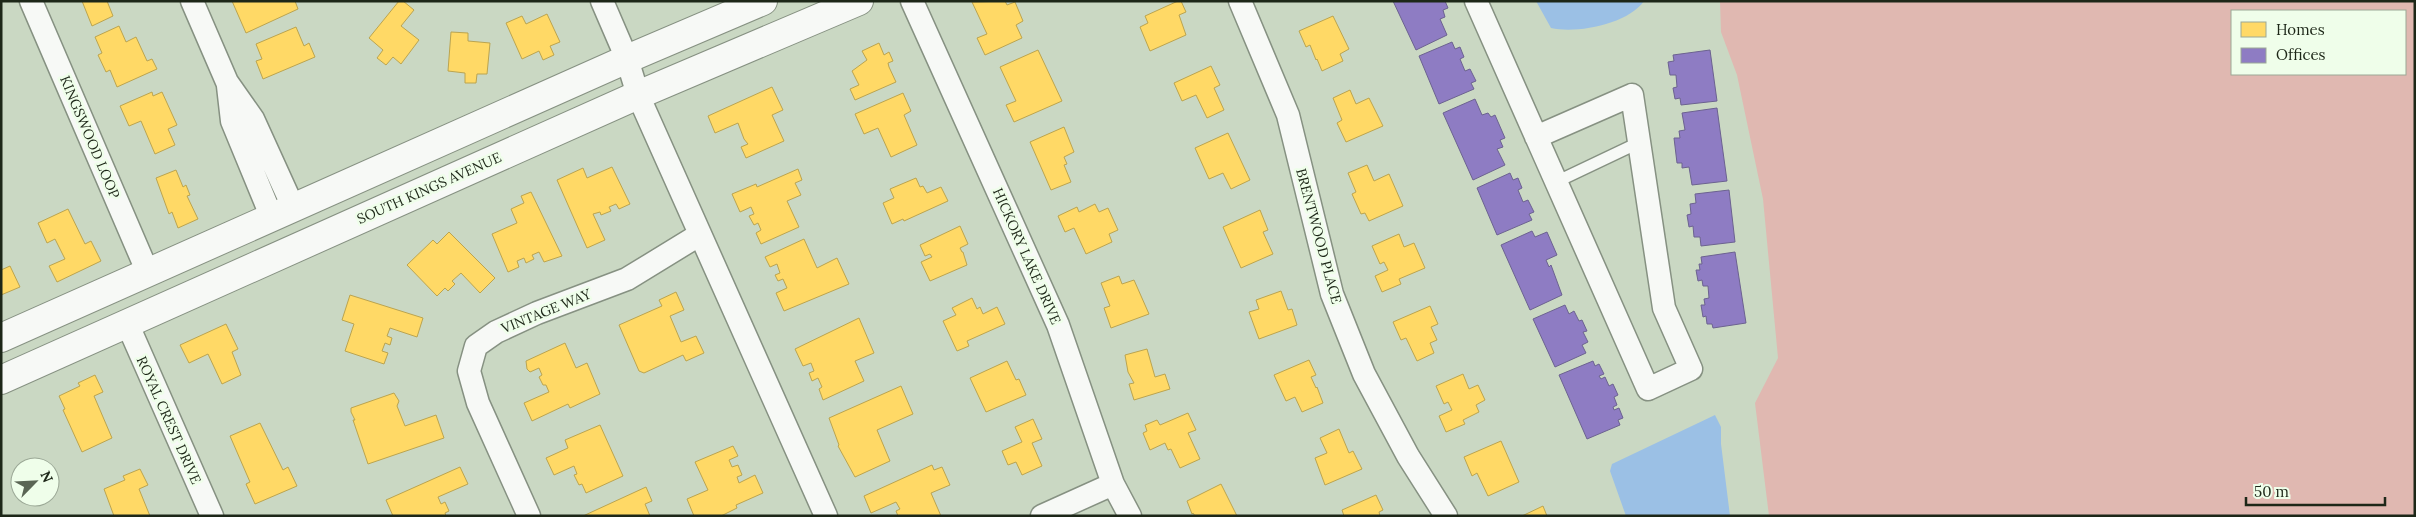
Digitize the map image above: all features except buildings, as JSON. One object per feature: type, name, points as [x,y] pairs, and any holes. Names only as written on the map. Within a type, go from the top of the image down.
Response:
[{"type":"main road","points":[[1,338],[627,59],[763,1]]},
{"type":"main road","name":"SOUTH KINGS AVENUE","points":[[1,380],[638,95],[859,1]]},
{"type":"street","name":"KINGSWOOD LOOP","points":[[31,1],[148,272]]},
{"type":"street","points":[[192,1],[227,82],[253,119],[283,212]]},
{"type":"street","points":[[602,1],[627,59],[638,95],[826,516]]},
{"type":"street","name":"HICKORY LAKE DRIVE","points":[[912,1],[1058,325],[1113,484],[1130,516]]},
{"type":"street","name":"BRENTWOOD PLACE","points":[[1240,1],[1288,115],[1332,294],[1364,374],[1408,456],[1446,516]]},
{"type":"street","points":[[1476,1],[1536,137],[1648,390],[1691,369],[1664,308],[1632,95],[1536,137]]},
{"type":"street","name":"VINTAGE WAY","points":[[529,516],[478,404],[470,371],[476,346],[496,332],[537,312],[627,279],[699,235]]},
{"type":"street","name":"ROYAL CREST DRIVE","points":[[127,324],[212,516]]},
{"type":"street","points":[[1042,516],[1113,484]]},
{"type":"lane","points":[[1556,182],[1638,143]]},
{"type":"shaded area","points":[[1720,1],[2415,1],[2415,516],[1769,516],[1755,403],[1778,358],[1763,199],[1737,75],[1721,32]]},
{"type":"water","points":[[1536,1],[1644,1],[1626,16],[1614,21],[1588,28],[1562,30],[1551,28]]},
{"type":"water","points":[[1715,415],[1721,427],[1721,444],[1730,516],[1626,516],[1610,471],[1612,464]]}]
